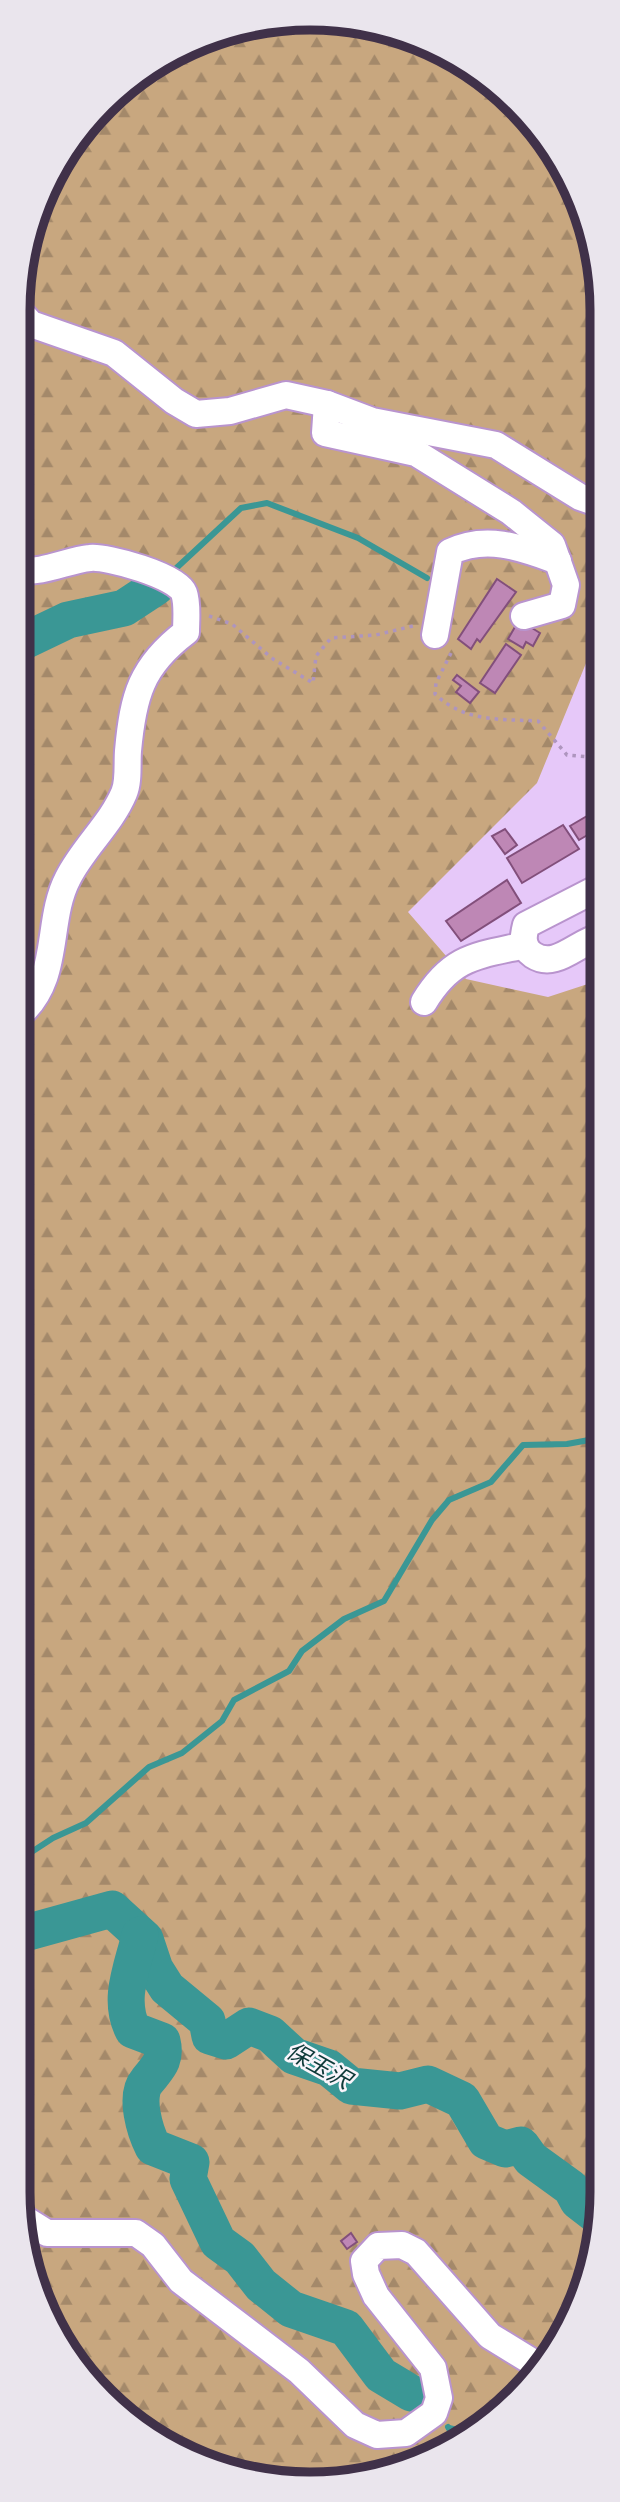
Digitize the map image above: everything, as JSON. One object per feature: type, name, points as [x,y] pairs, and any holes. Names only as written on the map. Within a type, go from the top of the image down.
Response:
[{"type":"street","points":[[30,323],[114,353],[174,401],[197,414],[230,411],[286,395],[327,404],[372,421],[496,445],[590,500]]},
{"type":"street","points":[[327,404],[325,433],[416,453],[511,512],[552,545],[566,585],[562,605],[524,616]]},
{"type":"street","points":[[435,635],[450,552],[466,544],[493,543],[515,546],[558,561]]},
{"type":"street","points":[[30,568],[92,557],[141,569],[173,580],[184,592],[186,615],[186,632],[161,653],[137,690],[125,792],[68,878],[59,902],[54,945],[35,1001],[30,1005]]},
{"type":"street","points":[[590,892],[526,925],[522,939],[527,951],[538,958],[557,959],[590,942]]},
{"type":"street","points":[[424,1003],[432,989],[464,959],[525,945]]},
{"type":"street","points":[[31,2223],[47,2233],[136,2233],[153,2245],[181,2281],[299,2371],[355,2425],[377,2435],[406,2433],[435,2413],[439,2398],[433,2368],[376,2296],[366,2274],[364,2261],[378,2246],[401,2245],[416,2252],[490,2336],[533,2362]]},
{"type":"path","points":[[186,615],[197,612],[232,624],[273,659],[313,683],[316,656],[331,638],[376,635],[409,625],[435,635],[452,651],[436,683],[435,694],[445,704],[458,713],[538,721],[567,755],[590,757]]},
{"type":"green space","points":[[292,30],[347,32],[383,39],[450,67],[495,99],[532,139],[561,186],[581,237],[590,292],[590,653],[537,783],[408,912],[466,979],[548,997],[590,983],[590,2210],[585,2247],[569,2299],[543,2348],[521,2377],[495,2403],[466,2425],[417,2451],[365,2467],[328,2472],[292,2472],[255,2467],[203,2451],[170,2435],[125,2403],[99,2377],[67,2332],[51,2299],[39,2265],[30,2210],[30,292],[39,237],[51,203],[67,170],[99,125],[125,99],[170,67],[237,39]]},
{"type":"building","points":[[497,579],[516,592],[480,642],[477,639],[471,649],[458,639]]},
{"type":"building","points":[[519,620],[540,633],[533,646],[526,642],[523,648],[508,639]]},
{"type":"building","points":[[506,644],[521,655],[495,693],[480,683]]},
{"type":"building","points":[[457,675],[479,692],[470,703],[456,692],[461,686],[453,680]]},
{"type":"building","points":[[587,816],[590,821],[590,834],[579,840],[570,826]]},
{"type":"building","points":[[563,825],[579,849],[522,883],[507,858]]},
{"type":"building","points":[[505,829],[517,845],[505,854],[492,836]]},
{"type":"building","points":[[507,880],[521,903],[461,941],[446,921]]},
{"type":"building","points":[[351,2233],[357,2242],[347,2249],[341,2241]]},
{"type":"waterway","points":[[171,573],[241,508],[267,503],[358,538],[427,578]]},
{"type":"waterway","points":[[30,638],[68,620],[124,608],[156,587]]},
{"type":"waterway","points":[[30,1853],[53,1838],[86,1823],[149,1767],[182,1753],[222,1721],[234,1700],[289,1671],[302,1651],[344,1619],[384,1601],[432,1520],[449,1500],[491,1482],[523,1445],[567,1444],[590,1440]]},
{"type":"waterway","name":"保玉沢","points":[[30,1932],[112,1909],[145,1939],[155,1969],[167,1988],[207,2021],[210,2036],[226,2041],[249,2026],[270,2034],[294,2056],[329,2068],[351,2086],[400,2091],[428,2084],[462,2100],[486,2141],[505,2149],[521,2145],[531,2159],[571,2188],[578,2201],[590,2210]]},
{"type":"waterway","points":[[140,1935],[128,1982],[126,2006],[133,2030],[162,2041],[162,2059],[143,2087],[141,2095],[144,2123],[153,2147],[191,2162],[188,2179],[218,2242],[240,2258],[261,2285],[291,2309],[346,2328],[381,2375],[411,2393]]},
{"type":"waterway","points":[[411,2393],[420,2401]]},
{"type":"waterway","points":[[448,2427],[452,2434]]},
{"type":"waterway","points":[[449,2428],[458,2430]]}]
